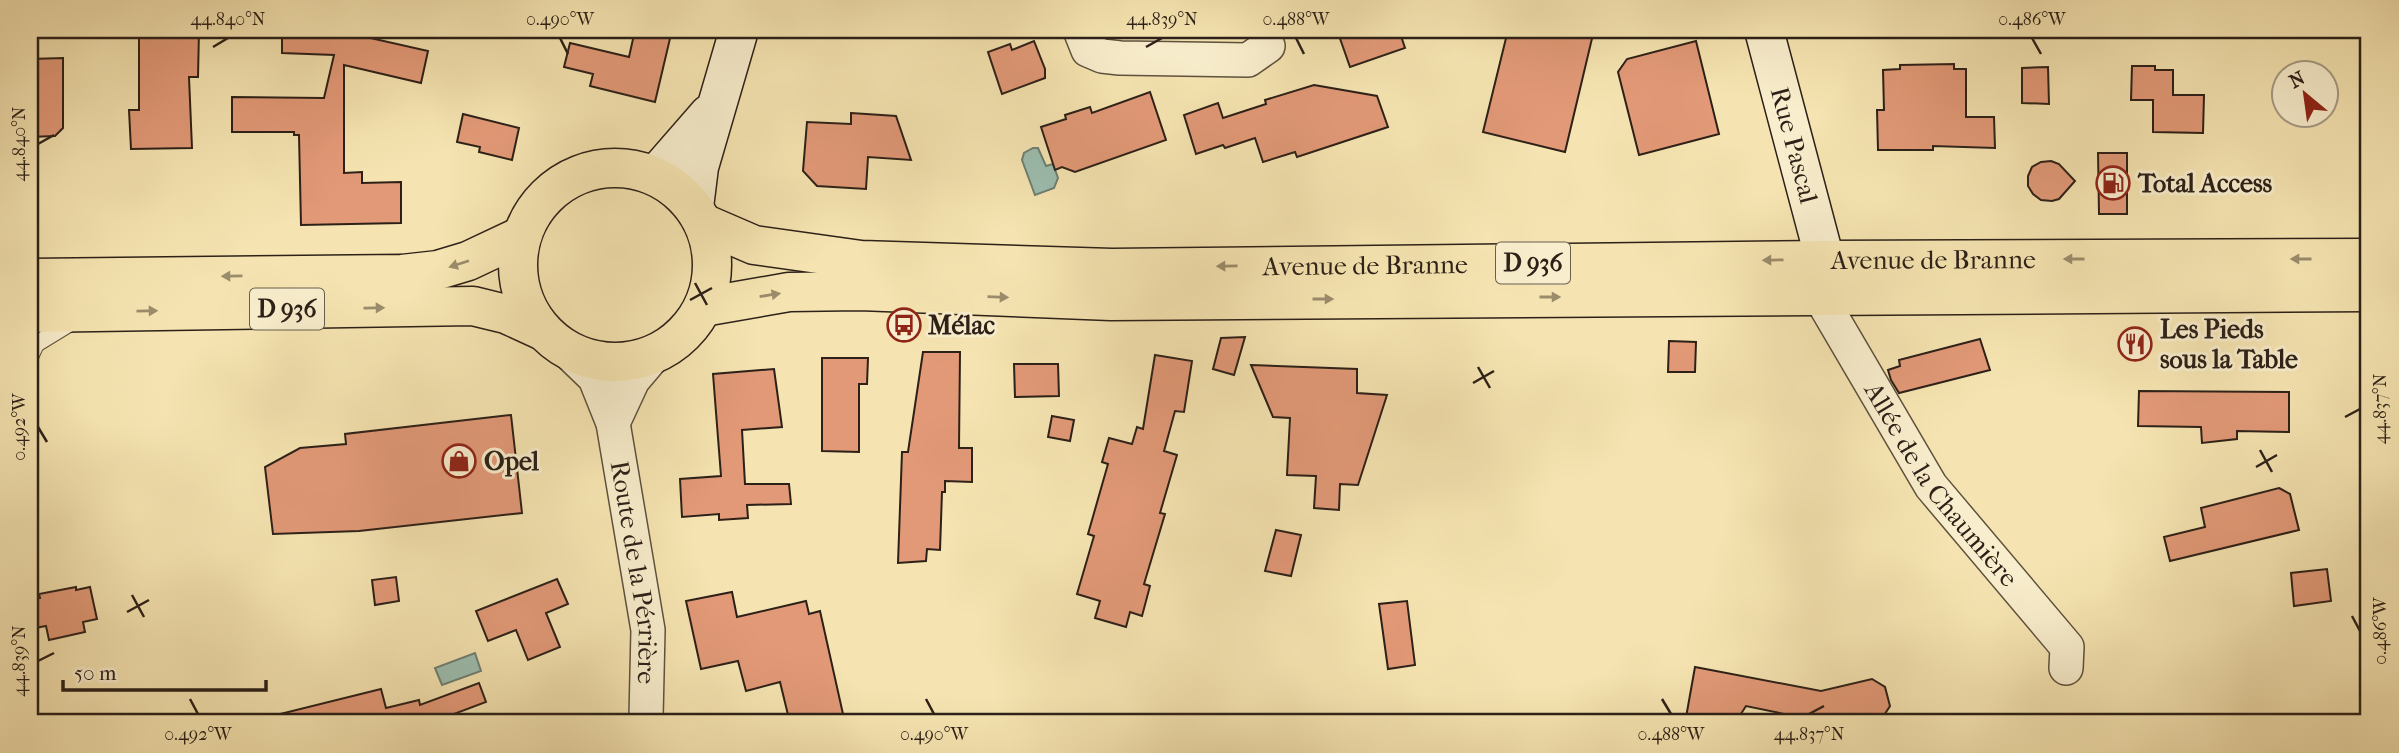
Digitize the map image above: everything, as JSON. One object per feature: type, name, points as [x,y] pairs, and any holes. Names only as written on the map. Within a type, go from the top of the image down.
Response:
[{"type":"main road","points":[[624,168],[656,176],[677,189],[699,215],[712,251],[712,280],[703,307],[691,326],[675,342],[655,354],[625,363],[594,361],[553,340],[523,301],[517,269],[521,236],[536,207],[560,184],[590,170],[624,168]]},
{"type":"main road","name":"Avenue de Branne","points":[[699,215],[754,245],[875,261],[1112,268],[1822,277],[2369,292]]},
{"type":"main road","name":"D 936","points":[[30,278],[402,274],[438,270],[468,261],[521,236]]},
{"type":"main road","name":"Avenue de Branne","points":[[703,307],[789,292],[860,291],[1111,301],[2369,258]]},
{"type":"main road","name":"D 936","points":[[30,313],[473,306],[506,314],[553,340]]},
{"type":"street","points":[[699,215],[699,167],[739,30]]},
{"type":"street","points":[[1080,30],[1088,50],[1102,56],[1121,58],[1248,60],[1268,46]]},
{"type":"street","name":"Rue Pascal","points":[[1763,30],[1822,277]]},
{"type":"street","points":[[656,176],[717,104]]},
{"type":"street","name":"Allée de la Chaumière","points":[[1822,277],[1931,486],[2067,647],[2066,668]]},
{"type":"street","name":"Route de la Pérrière","points":[[553,340],[595,378],[613,423],[648,630],[644,723]]},
{"type":"street","points":[[613,423],[633,380],[655,354]]},
{"type":"lane","points":[[30,357],[36,344],[92,312]]},
{"type":"shaded area","points":[[1038,148],[1046,166],[1053,164],[1058,178],[1054,188],[1035,195],[1022,160],[1024,153]]},
{"type":"shaded area","points":[[475,653],[481,671],[442,685],[435,668]]},
{"type":"building","points":[[164,30],[199,30],[198,77],[189,77],[192,148],[131,149],[129,110],[139,110],[139,38],[163,37]]},
{"type":"building","points":[[282,30],[335,30],[428,51],[421,83],[344,65],[344,173],[362,172],[362,183],[401,182],[401,223],[301,225],[299,135],[294,135],[294,132],[232,132],[232,97],[324,98],[334,55],[282,53]]},
{"type":"building","points":[[635,30],[672,30],[655,102],[590,86],[593,74],[564,67],[570,43],[629,57]]},
{"type":"building","points":[[1337,30],[1399,30],[1405,48],[1350,67]]},
{"type":"building","points":[[1508,30],[1594,30],[1565,152],[1483,132]]},
{"type":"building","points":[[1034,41],[1045,69],[1045,78],[1002,94],[988,52],[1010,44],[1012,50]]},
{"type":"building","points":[[1696,41],[1719,134],[1639,155],[1618,72],[1627,59]]},
{"type":"building","points":[[63,58],[63,128],[55,136],[30,137],[30,59]]},
{"type":"building","points":[[1954,64],[1954,69],[1966,69],[1966,117],[1994,117],[1995,148],[1933,146],[1933,150],[1878,150],[1877,110],[1884,110],[1883,70],[1900,69],[1900,65]]},
{"type":"building","points":[[2132,66],[2155,66],[2155,70],[2173,70],[2173,95],[2204,95],[2203,133],[2153,132],[2153,100],[2131,100]]},
{"type":"building","points":[[2048,67],[2049,104],[2022,103],[2022,68]]},
{"type":"building","points":[[1314,85],[1377,96],[1388,127],[1297,157],[1295,152],[1263,162],[1255,138],[1196,154],[1184,115],[1218,103],[1223,118],[1266,104],[1265,100]]},
{"type":"building","points":[[1150,92],[1166,140],[1075,172],[1062,167],[1055,170],[1041,127],[1066,119],[1065,115],[1090,107],[1092,113]]},
{"type":"building","points":[[851,113],[896,116],[911,160],[868,157],[866,189],[817,186],[803,171],[807,122],[851,124]]},
{"type":"building","points":[[463,114],[519,128],[512,160],[479,152],[480,147],[457,142]]},
{"type":"building","name":"Total Access","points":[[2098,153],[2127,153],[2127,214],[2099,214]]},
{"type":"building","points":[[2051,161],[2059,164],[2075,181],[2059,199],[2041,200],[2028,186],[2028,176],[2032,167]]},
{"type":"building","points":[[1245,337],[1234,375],[1213,369],[1221,338]]},
{"type":"building","points":[[1980,339],[1990,370],[1899,393],[1891,380],[1888,370],[1900,366],[1899,360]]},
{"type":"building","points":[[1669,341],[1696,342],[1695,372],[1668,372]]},
{"type":"building","points":[[923,352],[960,352],[959,448],[972,448],[972,482],[945,481],[945,492],[942,492],[940,550],[927,549],[926,561],[898,563],[902,452],[908,452]]},
{"type":"building","points":[[1155,355],[1192,361],[1184,412],[1175,411],[1164,451],[1177,455],[1160,513],[1165,514],[1144,584],[1150,586],[1142,616],[1130,612],[1126,627],[1095,618],[1100,601],[1077,594],[1094,536],[1088,534],[1108,464],[1102,462],[1109,438],[1132,444],[1137,427],[1143,429]]},
{"type":"building","points":[[822,358],[868,358],[867,384],[859,384],[859,452],[822,451]]},
{"type":"building","points":[[1014,364],[1058,364],[1059,396],[1015,397]]},
{"type":"building","points":[[1251,365],[1357,369],[1357,393],[1387,395],[1358,485],[1340,484],[1339,510],[1314,508],[1316,476],[1287,475],[1290,418],[1273,417]]},
{"type":"building","points":[[774,369],[782,427],[742,430],[745,484],[789,484],[791,504],[747,505],[748,518],[719,520],[719,514],[682,517],[680,479],[721,476],[713,374]]},
{"type":"building","points":[[2139,391],[2289,392],[2289,432],[2237,431],[2237,439],[2202,443],[2201,427],[2138,426]]},
{"type":"building","points":[[511,415],[522,513],[359,531],[273,534],[265,467],[300,448],[346,444],[345,434]]},
{"type":"building","points":[[1052,416],[1074,420],[1070,441],[1048,437]]},
{"type":"building","points":[[2279,488],[2290,494],[2299,530],[2170,561],[2164,537],[2205,527],[2201,508]]},
{"type":"building","points":[[1276,530],[1301,535],[1291,576],[1265,571]]},
{"type":"building","points":[[2327,569],[2331,601],[2294,606],[2291,573]]},
{"type":"building","points":[[396,577],[399,601],[375,605],[372,580]]},
{"type":"building","points":[[557,579],[568,604],[546,613],[560,647],[528,660],[516,630],[488,641],[476,611]]},
{"type":"building","points":[[76,587],[76,590],[90,587],[97,619],[83,622],[85,632],[49,640],[46,626],[30,629],[30,600],[40,598],[39,594]]},
{"type":"building","points":[[732,592],[737,617],[806,601],[809,614],[820,611],[845,723],[790,723],[780,682],[746,691],[738,661],[701,669],[686,601]]},
{"type":"building","points":[[1407,601],[1415,665],[1388,669],[1379,604]]},
{"type":"building","points":[[1695,667],[1821,691],[1872,679],[1885,687],[1890,706],[1879,723],[1792,723],[1794,716],[1746,706],[1735,723],[1685,723]]},
{"type":"building","points":[[479,683],[486,702],[430,723],[276,723],[276,715],[381,689],[386,708],[419,700],[420,705]]},
{"type":"place","name":"Total Access","points":[[2113,183]]},
{"type":"place","name":"Mélac","points":[[904,325]]},
{"type":"place","name":"Les Pieds sous la Table","points":[[2135,344]]},
{"type":"place","name":"Opel","points":[[459,461]]}]
